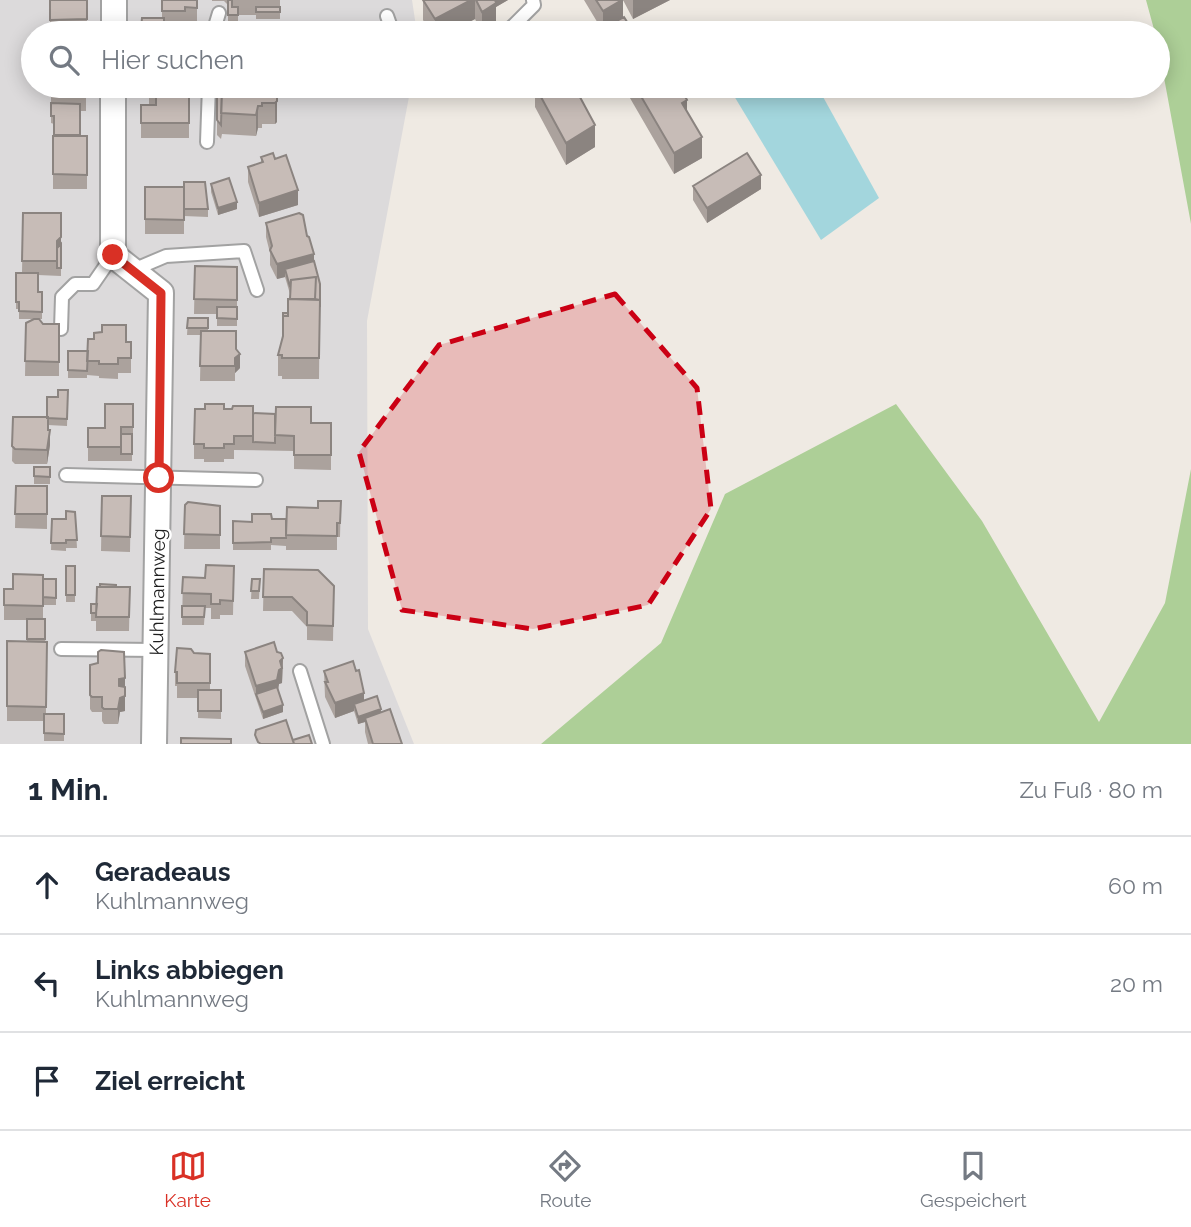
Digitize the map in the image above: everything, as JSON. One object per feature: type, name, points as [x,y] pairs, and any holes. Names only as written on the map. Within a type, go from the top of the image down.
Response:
[{"type":"street","points":[[114,0],[114,21]]},
{"type":"street","points":[[113,98],[113,255]]},
{"type":"street","name":"Kuhlmannweg","points":[[113,255],[161,293],[154,744]]},
{"type":"lane","points":[[518,21],[534,5],[533,0]]},
{"type":"lane","points":[[217,21],[219,13]]},
{"type":"lane","points":[[387,16],[389,21]]},
{"type":"lane","points":[[208,142],[209,98]]},
{"type":"lane","points":[[133,270],[166,256],[244,251],[257,290]]},
{"type":"lane","points":[[61,329],[62,297],[75,284],[93,284],[113,255]]},
{"type":"lane","points":[[66,475],[256,480]]},
{"type":"lane","points":[[61,649],[156,650]]},
{"type":"lane","points":[[300,671],[323,744]]},
{"type":"highlighted area","points":[[615,294],[697,388],[711,509],[648,605],[533,629],[402,610],[359,452],[439,345]]},
{"type":"shaded area","points":[[0,0],[412,0],[415,21],[21,21],[21,98],[409,98],[367,321],[368,629],[414,744],[0,744]]},
{"type":"green space","points":[[1146,0],[1191,0],[1191,224],[1168,98],[1170,98],[1170,21],[1152,21]]},
{"type":"green space","points":[[896,404],[982,521],[1099,722],[1165,603],[1191,469],[1191,744],[541,744],[661,643],[725,494]]},
{"type":"water","points":[[735,98],[824,98],[879,198],[821,240]]},
{"type":"building","points":[[50,0],[87,0],[87,19],[50,20]]},
{"type":"building","points":[[162,0],[197,0],[197,8],[162,11]]},
{"type":"building","points":[[228,0],[232,0],[232,7],[238,7],[238,15],[228,15]]},
{"type":"building","points":[[423,0],[471,0],[435,19]]},
{"type":"building","points":[[476,0],[495,0],[496,3],[482,12]]},
{"type":"building","points":[[596,0],[622,0],[603,11]]},
{"type":"building","points":[[256,7],[280,7],[280,12],[256,12]]},
{"type":"building","points":[[142,18],[164,18],[164,21],[142,21]]},
{"type":"building","points":[[156,98],[189,98],[189,123],[141,123],[141,105],[156,105]]},
{"type":"building","points":[[217,98],[222,98],[221,125],[217,120]]},
{"type":"building","points":[[222,98],[277,98],[275,103],[262,103],[262,106],[258,106],[256,115],[221,113]]},
{"type":"building","points":[[542,98],[580,98],[595,125],[566,143]]},
{"type":"building","points":[[642,98],[686,98],[687,100],[682,103],[702,137],[674,153]]},
{"type":"building","points":[[51,103],[80,104],[80,135],[54,135]]},
{"type":"building","points":[[53,136],[87,136],[87,175],[53,174]]},
{"type":"building","points":[[273,153],[275,159],[286,155],[298,190],[259,203],[248,167],[263,162],[261,157]]},
{"type":"building","points":[[747,153],[761,175],[707,208],[693,186]]},
{"type":"building","points":[[229,178],[237,202],[218,208],[211,184]]},
{"type":"building","points":[[184,182],[205,182],[208,209],[184,209]]},
{"type":"building","points":[[145,187],[184,187],[184,220],[145,219]]},
{"type":"building","points":[[23,213],[61,213],[57,261],[22,261]]},
{"type":"building","points":[[299,213],[303,215],[314,254],[277,264],[270,250],[272,246],[266,223]]},
{"type":"building","points":[[61,244],[61,268],[57,268],[57,248]]},
{"type":"building","points":[[314,261],[320,284],[320,300],[315,299],[316,277],[291,280],[290,287],[285,269]]},
{"type":"building","points":[[195,266],[237,267],[237,300],[194,299]]},
{"type":"building","points":[[16,273],[38,273],[42,312],[19,311],[19,302],[16,302]]},
{"type":"building","points":[[316,277],[315,299],[290,299],[291,280]]},
{"type":"building","points":[[288,299],[320,300],[319,358],[282,358],[282,355],[278,355],[283,336],[283,316],[288,316]]},
{"type":"building","points":[[217,307],[237,307],[237,319],[217,318]]},
{"type":"building","points":[[188,318],[208,318],[208,328],[187,328]]},
{"type":"building","points":[[39,319],[43,324],[59,324],[59,362],[25,361],[26,323]]},
{"type":"building","points":[[102,325],[126,325],[126,342],[131,342],[131,358],[118,358],[118,364],[87,361],[88,339],[94,339],[94,333],[102,332]]},
{"type":"building","points":[[201,331],[236,331],[236,349],[240,354],[235,358],[235,366],[200,366]]},
{"type":"building","points":[[68,351],[88,351],[87,371],[68,370]]},
{"type":"building","points":[[58,390],[68,390],[67,419],[47,418],[47,397],[58,397]]},
{"type":"building","points":[[105,404],[133,404],[133,427],[121,427],[121,447],[88,447],[88,428],[105,428]]},
{"type":"building","points":[[205,404],[224,404],[224,409],[253,406],[253,436],[234,436],[234,444],[224,444],[224,448],[204,448],[204,444],[194,444],[195,409],[205,409]]},
{"type":"building","points":[[276,407],[311,407],[311,423],[331,423],[331,455],[294,455],[294,436],[275,435]]},
{"type":"building","points":[[253,413],[275,414],[275,443],[253,442]]},
{"type":"building","points":[[13,417],[48,417],[50,430],[47,450],[15,449],[12,446]]},
{"type":"building","points":[[121,434],[132,434],[132,454],[121,454]]},
{"type":"building","points":[[34,467],[50,467],[50,477],[34,476]]},
{"type":"building","points":[[16,486],[47,486],[47,514],[15,514]]},
{"type":"building","points":[[102,496],[131,496],[130,537],[101,536]]},
{"type":"building","points":[[318,501],[341,501],[337,536],[286,535],[287,507],[318,508]]},
{"type":"building","points":[[188,502],[220,506],[220,535],[184,534],[185,505]]},
{"type":"building","points":[[66,511],[75,512],[77,540],[51,543],[52,519],[66,519]]},
{"type":"building","points":[[252,514],[271,514],[272,519],[286,519],[286,538],[271,538],[271,542],[233,543],[233,521],[252,522]]},
{"type":"building","points":[[206,565],[234,566],[233,601],[220,600],[220,604],[211,604],[211,594],[182,593],[183,577],[205,578]]},
{"type":"building","points":[[66,566],[75,566],[75,595],[66,595]]},
{"type":"building","points":[[264,569],[318,570],[334,586],[333,626],[307,625],[307,612],[292,597],[263,597]]},
{"type":"building","points":[[13,574],[43,575],[43,606],[4,605],[4,589],[13,589]]},
{"type":"building","points":[[43,579],[56,579],[56,598],[43,597]]},
{"type":"building","points":[[252,579],[260,579],[259,591],[251,591]]},
{"type":"building","points":[[100,584],[116,585],[116,587],[100,587]]},
{"type":"building","points":[[97,587],[130,587],[129,617],[96,617]]},
{"type":"building","points":[[91,604],[97,604],[96,613],[91,613]]},
{"type":"building","points":[[182,606],[205,606],[204,617],[182,617]]},
{"type":"building","points":[[27,619],[45,619],[45,639],[27,639]]},
{"type":"building","points":[[7,641],[47,642],[46,707],[7,706]]},
{"type":"building","points":[[274,642],[277,652],[281,653],[283,658],[280,661],[282,668],[277,680],[256,686],[245,652]]},
{"type":"building","points":[[177,648],[210,654],[210,683],[177,683]]},
{"type":"building","points":[[98,652],[124,652],[125,678],[119,679],[119,686],[125,687],[125,696],[120,698],[118,709],[104,709],[102,697],[90,695],[90,665],[98,663]]},
{"type":"building","points":[[353,661],[356,671],[359,670],[364,693],[335,703],[325,682],[328,682],[324,671]]},
{"type":"building","points":[[277,687],[283,705],[263,712],[256,694]]},
{"type":"building","points":[[198,690],[221,690],[221,711],[198,711]]},
{"type":"building","points":[[377,696],[381,709],[358,717],[354,704]]},
{"type":"building","points":[[390,709],[402,744],[373,744],[365,718]]},
{"type":"building","points":[[44,714],[64,714],[64,734],[44,733]]},
{"type":"building","points":[[286,720],[294,744],[258,742],[256,730]]},
{"type":"building","points":[[309,735],[312,744],[294,744],[293,740]]},
{"type":"building","points":[[181,738],[231,739],[231,744],[181,744]]},
{"type":"route","points":[[113,255],[161,293],[159,478]]}]
